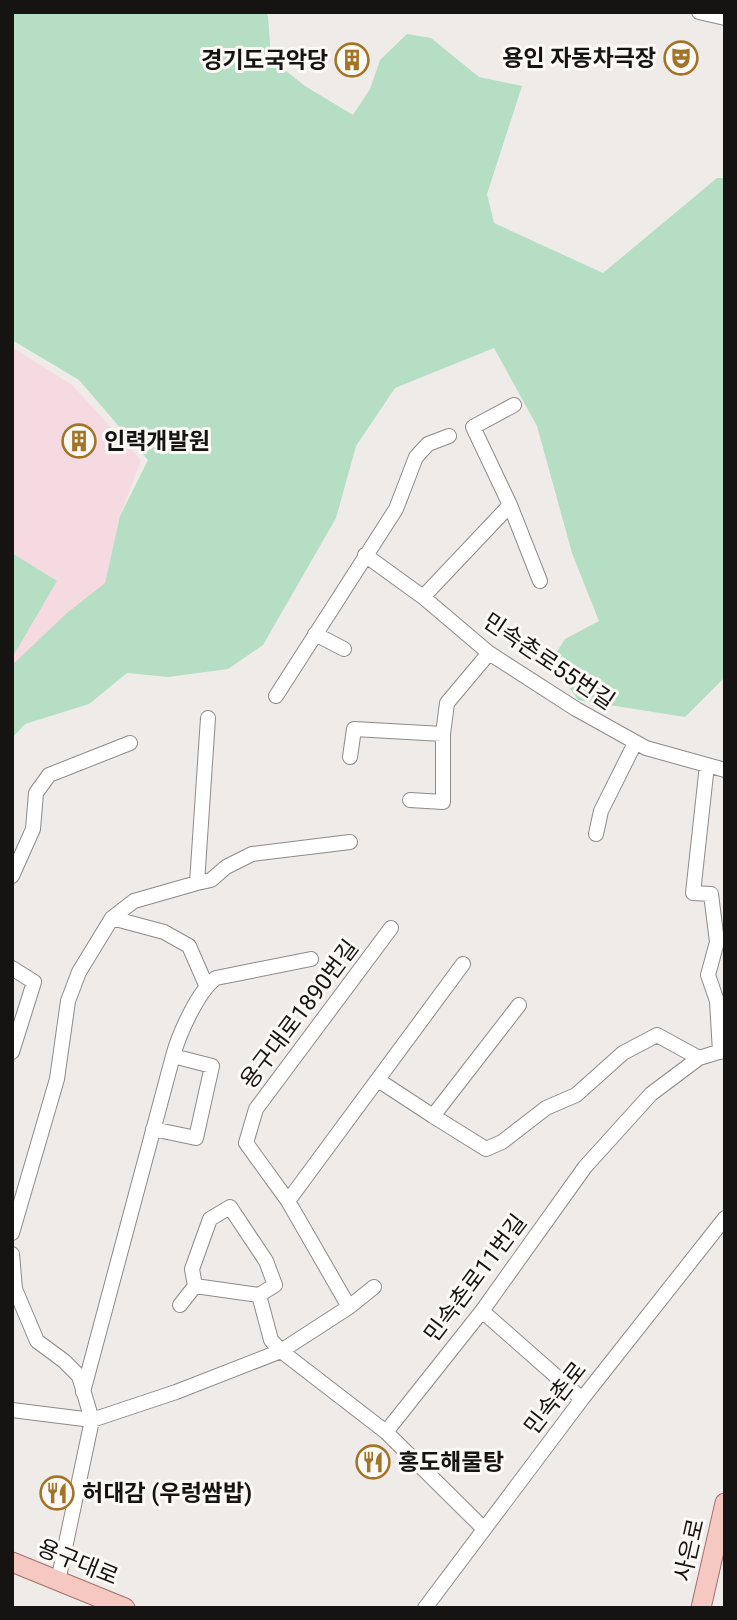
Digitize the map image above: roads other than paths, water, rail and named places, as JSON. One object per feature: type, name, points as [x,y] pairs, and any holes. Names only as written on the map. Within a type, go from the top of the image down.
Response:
[{"type":"main road","name":"사은로","points":[[701,1608],[725,1503]]},
{"type":"main road","name":"용구대로","points":[[12,1562],[125,1608]]},
{"type":"street","points":[[699,12],[725,18]]},
{"type":"street","points":[[514,405],[473,427],[510,505],[540,581]]},
{"type":"street","points":[[276,696],[396,509],[416,457],[428,444],[449,436]]},
{"type":"street","points":[[423,597],[510,505]]},
{"type":"street","name":"민속촌로55번길","points":[[366,555],[423,597],[489,653],[576,709],[635,743],[725,770]]},
{"type":"street","points":[[315,634],[344,649]]},
{"type":"street","points":[[410,800],[443,802],[443,734],[447,703],[489,653]]},
{"type":"street","points":[[197,883],[208,718]]},
{"type":"street","points":[[350,757],[354,729],[443,734]]},
{"type":"street","points":[[12,876],[33,829],[36,793],[48,775],[130,743]]},
{"type":"street","points":[[596,834],[601,811],[635,743]]},
{"type":"street","points":[[706,765],[693,893],[711,894],[717,942],[708,975],[717,1001],[722,1051]]},
{"type":"street","points":[[12,1233],[57,1079],[68,1000],[79,972],[112,918],[134,901],[211,880],[226,867],[252,854],[350,842]]},
{"type":"street","points":[[83,1392],[176,1044],[206,985],[189,946],[164,932],[112,918]]},
{"type":"street","name":"용구대로1890번길","points":[[349,1307],[288,1201],[246,1143],[256,1109],[391,928]]},
{"type":"street","name":"용구대로1890번길","points":[[206,985],[216,978],[312,959]]},
{"type":"street","points":[[288,1201],[463,964]]},
{"type":"street","points":[[12,968],[34,982],[16,1027],[12,1052]]},
{"type":"street","points":[[433,1116],[519,1005]]},
{"type":"street","points":[[378,1080],[486,1149],[502,1142],[546,1108],[576,1095],[623,1052],[645,1040],[657,1035],[699,1058]]},
{"type":"street","name":"민속촌로11번길","points":[[386,1432],[482,1311],[585,1167],[651,1094],[699,1058],[722,1051]]},
{"type":"street","name":"용구대로1890번길","points":[[153,1129],[195,1138],[212,1066],[173,1056]]},
{"type":"street","points":[[180,1305],[195,1286],[192,1269],[210,1219],[226,1202],[266,1261],[275,1285],[259,1295],[195,1286]]},
{"type":"street","name":"민속촌로","points":[[425,1608],[582,1399],[725,1218]]},
{"type":"street","points":[[12,1254],[15,1289],[37,1341],[79,1376],[92,1420],[58,1581]]},
{"type":"street","points":[[12,1410],[92,1420],[176,1392],[281,1351],[349,1307],[373,1287]]},
{"type":"street","points":[[259,1295],[271,1340],[281,1351],[386,1432],[484,1529]]},
{"type":"street","points":[[482,1311],[582,1399]]},
{"type":"place","name":"용인 자동차극장","points":[[681,58]]},
{"type":"place","name":"경기도국악당","points":[[352,60]]},
{"type":"place","name":"인력개발원","points":[[79,441]]},
{"type":"place","name":"홍도해물탕","points":[[373,1462]]},
{"type":"place","name":"허대감 (우렁쌈밥)","points":[[57,1493]]}]
